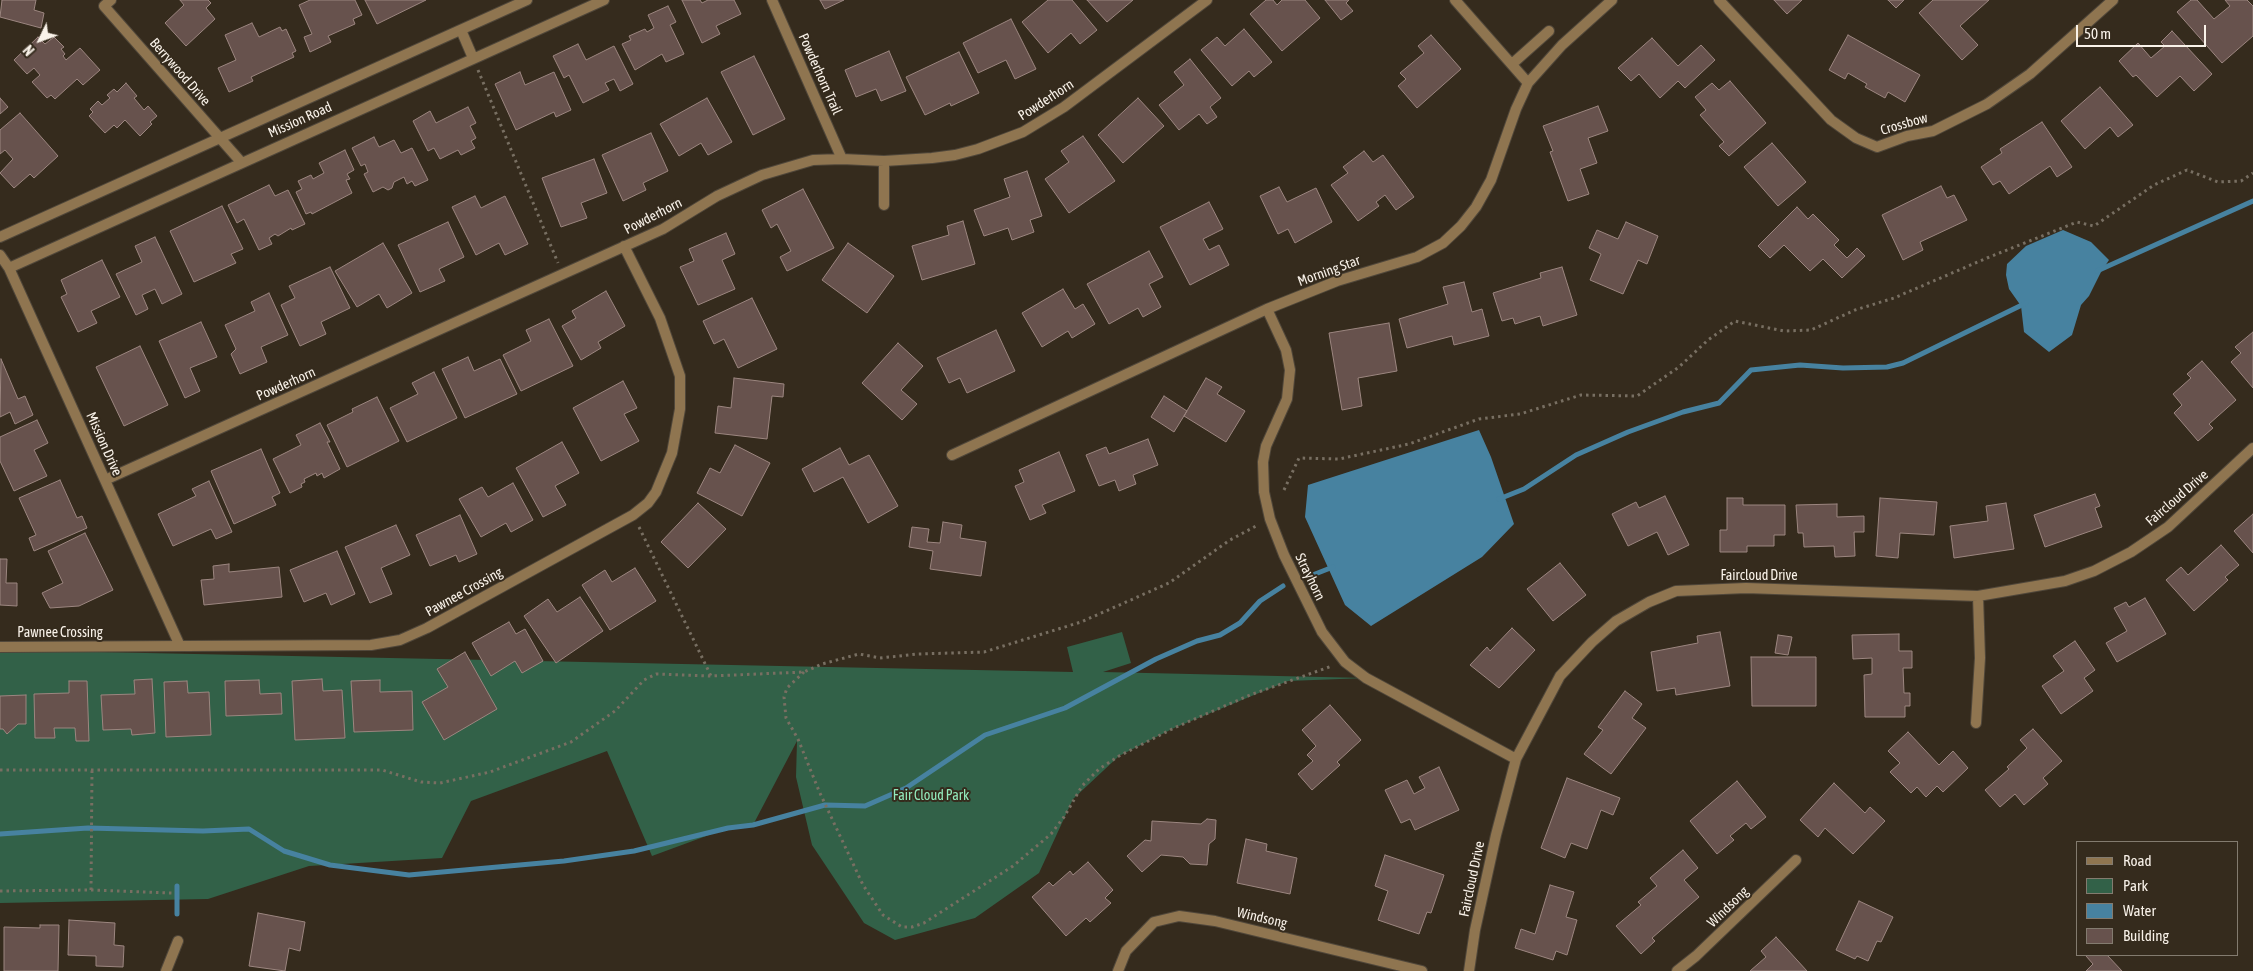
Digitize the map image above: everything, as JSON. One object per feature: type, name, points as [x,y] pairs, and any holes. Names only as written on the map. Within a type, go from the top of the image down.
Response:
[{"type":"street","name":"Berrywood Drive","points":[[111,0],[104,6],[241,162]]},
{"type":"street","name":"Mission Road","points":[[0,237],[527,0]]},
{"type":"street","name":"Mission Road","points":[[9,268],[604,0]]},
{"type":"street","name":"Powderhorn Trail","points":[[772,0],[842,159]]},
{"type":"street","name":"Powderhorn","points":[[105,480],[663,229],[717,196],[762,175],[813,160],[884,160],[954,155],[978,149],[1023,132],[1064,107],[1207,0]]},
{"type":"street","points":[[1455,0],[1528,83]]},
{"type":"street","name":"Morning Star","points":[[952,455],[1267,309],[1337,281],[1417,256],[1443,243],[1461,226],[1476,206],[1491,180],[1516,109],[1528,83],[1562,45],[1612,0]]},
{"type":"street","name":"Crossbow","points":[[1719,0],[1831,120],[1856,138],[1877,147],[1908,136],[1934,131],[1988,104],[2030,74],[2114,0]]},
{"type":"street","points":[[460,30],[473,58]]},
{"type":"street","points":[[1512,64],[1549,31]]},
{"type":"street","points":[[884,160],[884,206]]},
{"type":"street","name":"Pawnee Crossing","points":[[0,647],[371,645],[400,640],[436,623],[633,515],[656,492],[667,468],[678,426],[680,376],[660,318],[624,246]]},
{"type":"street","name":"Mission Drive","points":[[0,256],[9,268],[180,646]]},
{"type":"street","name":"Strayhorn","points":[[1267,309],[1286,350],[1290,370],[1287,399],[1282,414],[1266,446],[1264,492],[1270,519],[1284,555],[1322,632],[1345,662],[1366,678],[1516,759]]},
{"type":"street","name":"Faircloud Drive","points":[[1469,971],[1475,930],[1496,835],[1516,759],[1560,676],[1592,642],[1616,621],[1648,602],[1676,591],[1746,588],[1978,596],[2065,581],[2094,571],[2131,552],[2168,527],[2253,448]]},
{"type":"street","points":[[1976,723],[1980,658],[1978,596]]},
{"type":"street","name":"Windsong","points":[[1677,971],[1696,956],[1796,860]]},
{"type":"street","name":"Windsong","points":[[1118,971],[1126,951],[1154,922],[1179,916],[1216,921],[1422,971]]},
{"type":"street","points":[[166,971],[178,941]]},
{"type":"path","points":[[473,58],[563,274]]},
{"type":"path","points":[[1284,490],[1299,458],[1339,459],[1409,444],[1479,419],[1520,414],[1581,395],[1637,396],[1679,367],[1708,340],[1735,321],[1784,331],[1812,330],[1855,310],[1894,298],[2077,222],[2094,226],[2154,185],[2187,170],[2218,182],[2241,181],[2253,173]]},
{"type":"path","points":[[633,515],[711,676]]},
{"type":"path","points":[[1270,519],[1230,540],[1170,583],[1081,622],[984,652],[918,654],[880,658],[859,654],[822,664],[804,672],[787,688],[784,697],[786,718],[798,739],[822,798],[863,885],[883,915],[902,927],[912,927],[924,923],[1020,861],[1051,834],[1064,817],[1082,786],[1100,769],[1119,756],[1174,728],[1250,694],[1345,662]]},
{"type":"path","points":[[0,770],[382,770],[421,782],[440,783],[490,772],[571,742],[615,711],[644,680],[656,674],[711,676],[804,672]]},
{"type":"path","points":[[91,890],[92,769]]},
{"type":"path","points":[[0,890],[91,890],[172,894]]},
{"type":"green space","name":"Fair Cloud Park","points":[[1122,632],[1131,663],[1103,672],[1366,678],[1288,681],[1174,728],[1119,756],[1073,799],[1039,873],[975,918],[895,940],[864,923],[812,845],[796,777],[797,741],[753,825],[728,828],[652,856],[607,751],[471,801],[442,858],[309,866],[208,899],[0,903],[0,650],[1073,672],[1067,647]]},
{"type":"water","points":[[2063,230],[2091,242],[2109,260],[2089,296],[2081,305],[2072,335],[2049,352],[2024,332],[2021,306],[2009,289],[2006,275],[2007,264],[2026,246]]},
{"type":"water","points":[[1479,430],[1491,457],[1514,524],[1482,557],[1371,626],[1345,605],[1305,517],[1308,485]]},
{"type":"building","points":[[2,0],[36,0],[34,10],[44,13],[41,28],[0,17]]},
{"type":"building","points":[[180,0],[208,0],[211,3],[206,8],[215,19],[186,46],[165,23],[184,5]]},
{"type":"building","points":[[310,0],[355,0],[362,15],[353,19],[355,24],[328,36],[331,42],[310,52],[304,37],[312,34],[299,5]]},
{"type":"building","points":[[365,0],[426,0],[377,24]]},
{"type":"building","points":[[682,0],[700,0],[702,3],[708,0],[734,0],[741,14],[716,26],[720,34],[702,43]]},
{"type":"building","points":[[820,0],[844,0],[825,9]]},
{"type":"building","points":[[1048,0],[1072,0],[1097,30],[1080,44],[1071,33],[1048,53],[1022,22]]},
{"type":"building","points":[[1087,0],[1133,0],[1107,22]]},
{"type":"building","points":[[1266,0],[1273,0],[1277,5],[1282,0],[1305,0],[1320,18],[1282,51],[1250,14]]},
{"type":"building","points":[[1325,0],[1349,0],[1346,3],[1353,11],[1341,20]]},
{"type":"building","points":[[1774,0],[1802,0],[1787,14]]},
{"type":"building","points":[[1888,0],[1904,0],[1896,8]]},
{"type":"building","points":[[1933,0],[1989,0],[1960,26],[1978,45],[1962,60],[1919,13]]},
{"type":"building","points":[[2191,0],[2197,0],[2214,19],[2230,6],[2225,0],[2247,0],[2253,6],[2253,36],[2222,63],[2177,12]]},
{"type":"building","points":[[668,6],[676,22],[670,25],[684,54],[666,62],[662,54],[635,70],[622,44],[631,40],[629,36],[645,29],[647,32],[654,28],[648,15]]},
{"type":"building","points":[[1011,19],[1036,69],[1015,79],[1006,60],[978,73],[963,43]]},
{"type":"building","points":[[252,23],[259,37],[280,27],[282,31],[286,29],[296,51],[292,53],[294,57],[251,77],[253,81],[229,92],[218,68],[236,60],[225,35]]},
{"type":"building","points":[[1244,29],[1272,62],[1254,77],[1249,71],[1232,86],[1201,50],[1217,37],[1225,46]]},
{"type":"building","points":[[2172,31],[2212,74],[2194,91],[2180,76],[2157,97],[2136,75],[2133,77],[2119,61],[2138,43],[2151,58],[2165,46],[2161,42]]},
{"type":"building","points":[[1431,35],[1461,69],[1417,108],[1398,86],[1406,79],[1400,73],[1424,53],[1418,46]]},
{"type":"building","points":[[1848,35],[1920,75],[1905,102],[1888,92],[1885,98],[1865,87],[1867,84],[1848,73],[1845,79],[1829,70]]},
{"type":"building","points":[[38,37],[45,44],[54,37],[64,47],[61,49],[65,54],[63,56],[66,60],[80,48],[100,70],[83,85],[77,79],[55,99],[51,95],[47,98],[32,82],[40,75],[34,68],[27,74],[14,60]]},
{"type":"building","points":[[1652,38],[1678,66],[1701,45],[1715,60],[1685,88],[1678,81],[1660,98],[1639,74],[1631,81],[1618,68]]},
{"type":"building","points":[[578,44],[586,60],[614,46],[633,84],[620,91],[614,79],[605,83],[609,90],[583,103],[569,75],[564,78],[553,56]]},
{"type":"building","points":[[889,51],[906,91],[881,101],[876,89],[856,97],[845,70]]},
{"type":"building","points":[[959,52],[979,93],[951,106],[950,103],[925,115],[906,77]]},
{"type":"building","points":[[754,56],[785,119],[753,135],[721,72]]},
{"type":"building","points":[[1190,59],[1221,98],[1210,107],[1217,117],[1207,124],[1199,114],[1179,130],[1159,105],[1184,85],[1174,72]]},
{"type":"building","points":[[520,72],[525,85],[554,72],[571,110],[556,117],[554,112],[516,130],[495,84]]},
{"type":"building","points":[[1730,81],[1766,123],[1729,156],[1719,146],[1724,142],[1700,115],[1706,110],[1695,97],[1712,83],[1719,90]]},
{"type":"building","points":[[126,83],[137,96],[134,98],[144,110],[148,106],[157,116],[140,136],[125,120],[117,128],[114,125],[105,133],[89,116],[93,112],[90,109],[98,101],[102,105],[110,98],[107,95],[114,89],[117,92]]},
{"type":"building","points":[[2100,87],[2133,125],[2118,137],[2110,127],[2085,149],[2061,121]]},
{"type":"building","points":[[0,98],[8,107],[0,114]]},
{"type":"building","points":[[707,98],[732,142],[708,155],[701,143],[679,156],[660,124]]},
{"type":"building","points":[[1138,98],[1164,126],[1123,163],[1098,135]]},
{"type":"building","points":[[1598,106],[1608,131],[1588,138],[1597,163],[1580,169],[1589,194],[1568,201],[1550,152],[1553,151],[1543,126]]},
{"type":"building","points":[[468,107],[476,123],[470,126],[476,138],[471,141],[475,148],[461,155],[458,150],[440,159],[434,148],[428,151],[413,121],[430,111],[436,123]]},
{"type":"building","points":[[20,113],[58,156],[34,178],[30,174],[14,188],[0,173],[13,159],[5,150],[0,154],[0,130]]},
{"type":"building","points":[[2042,122],[2072,167],[2057,177],[2050,166],[2009,194],[2000,181],[1993,185],[1981,167],[2002,153],[2000,149]]},
{"type":"building","points":[[651,133],[668,171],[643,183],[646,190],[623,201],[602,155]]},
{"type":"building","points":[[1083,136],[1115,181],[1069,213],[1045,179],[1069,162],[1061,151]]},
{"type":"building","points":[[374,137],[379,147],[394,140],[401,153],[412,148],[428,180],[415,186],[412,181],[407,184],[404,177],[394,182],[392,188],[388,190],[383,187],[373,192],[364,174],[368,172],[365,164],[361,166],[352,148]]},
{"type":"building","points":[[1772,143],[1806,182],[1778,206],[1744,167]]},
{"type":"building","points":[[345,150],[354,170],[347,174],[350,179],[346,180],[352,193],[312,214],[311,212],[306,214],[296,192],[302,189],[298,181],[311,175],[313,179],[324,173],[319,163]]},
{"type":"building","points":[[1364,151],[1373,162],[1383,155],[1414,197],[1396,210],[1385,195],[1376,202],[1379,206],[1358,221],[1331,185],[1348,173],[1343,167]]},
{"type":"building","points":[[594,159],[607,193],[581,203],[587,218],[561,227],[542,178]]},
{"type":"building","points":[[1027,171],[1042,216],[1030,220],[1034,232],[1012,240],[1008,228],[984,236],[974,210],[1010,197],[1004,179]]},
{"type":"building","points":[[269,185],[275,196],[288,190],[305,224],[292,230],[291,228],[278,236],[275,234],[269,238],[272,244],[259,250],[244,219],[237,223],[228,205]]},
{"type":"building","points":[[1941,186],[1947,198],[1954,195],[1967,220],[1920,242],[1923,250],[1903,260],[1882,215]]},
{"type":"building","points":[[1279,187],[1287,202],[1316,188],[1332,222],[1295,243],[1288,229],[1278,234],[1260,196]]},
{"type":"building","points":[[803,189],[834,248],[787,271],[780,257],[791,251],[777,224],[771,228],[762,210]]},
{"type":"building","points":[[475,196],[481,208],[505,196],[528,244],[505,255],[499,243],[476,255],[452,207]]},
{"type":"building","points":[[1209,202],[1223,229],[1203,239],[1209,250],[1219,245],[1229,265],[1190,285],[1160,227]]},
{"type":"building","points":[[222,206],[243,249],[231,254],[236,263],[194,282],[170,231]]},
{"type":"building","points":[[1797,207],[1808,219],[1813,214],[1839,240],[1834,245],[1847,258],[1857,248],[1865,256],[1842,278],[1823,259],[1810,271],[1784,245],[1770,258],[1758,246]]},
{"type":"building","points":[[963,221],[975,264],[922,280],[912,246],[949,235],[947,226]]},
{"type":"building","points":[[448,222],[464,257],[439,269],[445,281],[420,292],[398,245]]},
{"type":"building","points":[[1626,222],[1658,236],[1647,264],[1638,260],[1623,294],[1590,280],[1601,254],[1589,248],[1597,230],[1618,239]]},
{"type":"building","points":[[726,233],[735,254],[722,260],[735,289],[698,305],[680,267],[694,261],[689,249]]},
{"type":"building","points":[[155,237],[182,294],[162,304],[155,289],[142,295],[148,309],[136,315],[116,274],[142,262],[135,246]]},
{"type":"building","points":[[383,243],[412,293],[387,308],[379,294],[357,307],[335,271]]},
{"type":"building","points":[[848,243],[894,276],[867,313],[822,280]]},
{"type":"building","points":[[1149,251],[1163,277],[1149,284],[1161,307],[1143,317],[1138,308],[1109,324],[1087,284]]},
{"type":"building","points":[[102,260],[120,297],[91,311],[97,323],[78,332],[61,297],[67,294],[61,280]]},
{"type":"building","points":[[330,267],[350,308],[321,322],[326,334],[300,346],[281,305],[295,298],[289,286]]},
{"type":"building","points":[[1562,267],[1577,315],[1543,326],[1540,316],[1515,324],[1513,318],[1502,321],[1493,293],[1541,278],[1540,273]]},
{"type":"building","points":[[1464,282],[1472,312],[1482,309],[1489,336],[1454,345],[1452,336],[1407,348],[1399,319],[1448,304],[1443,287]]},
{"type":"building","points":[[1063,289],[1075,309],[1083,304],[1095,324],[1072,338],[1068,331],[1042,347],[1022,313]]},
{"type":"building","points":[[606,291],[625,326],[598,342],[601,348],[581,360],[562,326],[576,318],[572,311]]},
{"type":"building","points":[[269,293],[288,335],[261,347],[267,362],[240,374],[231,354],[236,349],[225,325],[255,311],[251,302]]},
{"type":"building","points":[[752,298],[777,349],[738,368],[724,339],[714,344],[703,321]]},
{"type":"building","points":[[549,319],[573,366],[521,391],[503,355],[531,341],[526,330]]},
{"type":"building","points":[[201,322],[217,357],[190,368],[200,391],[185,398],[159,341]]},
{"type":"building","points":[[1389,323],[1397,371],[1358,378],[1362,406],[1342,410],[1329,333]]},
{"type":"building","points":[[996,330],[1015,371],[967,393],[960,378],[949,383],[937,358]]},
{"type":"building","points":[[2253,332],[2253,388],[2231,362],[2241,353],[2235,347]]},
{"type":"building","points":[[898,343],[923,366],[901,390],[917,404],[902,420],[862,383]]},
{"type":"building","points":[[140,346],[168,405],[124,426],[96,367]]},
{"type":"building","points":[[468,357],[474,371],[500,359],[517,394],[465,418],[442,369]]},
{"type":"building","points":[[1,359],[18,399],[25,396],[33,415],[15,424],[10,412],[0,417]]},
{"type":"building","points":[[2202,361],[2236,400],[2209,424],[2213,428],[2198,441],[2174,413],[2182,405],[2173,394],[2191,378],[2187,374]]},
{"type":"building","points":[[434,372],[457,418],[407,442],[390,408],[418,394],[412,383]]},
{"type":"building","points":[[734,378],[784,384],[783,397],[772,396],[767,439],[715,433],[718,406],[731,408]]},
{"type":"building","points":[[1206,378],[1222,387],[1217,394],[1245,411],[1226,442],[1184,416]]},
{"type":"building","points":[[623,381],[637,408],[624,414],[639,441],[601,461],[573,408]]},
{"type":"building","points":[[1164,396],[1187,411],[1174,432],[1151,417]]},
{"type":"building","points":[[377,397],[399,441],[347,467],[327,425],[353,412],[352,409]]},
{"type":"building","points":[[37,420],[48,443],[34,450],[47,476],[14,491],[0,461],[0,437]]},
{"type":"building","points":[[320,423],[330,442],[327,442],[340,469],[324,478],[322,473],[317,476],[316,473],[304,479],[305,482],[301,484],[302,487],[290,493],[273,459],[301,445],[296,435]]},
{"type":"building","points":[[1148,439],[1158,465],[1133,475],[1136,484],[1119,491],[1115,480],[1099,486],[1086,455],[1106,447],[1109,454]]},
{"type":"building","points":[[562,442],[579,473],[555,486],[566,505],[543,517],[516,468]]},
{"type":"building","points":[[735,445],[770,463],[742,516],[697,493],[710,468],[720,473]]},
{"type":"building","points":[[840,448],[849,465],[869,455],[898,506],[868,523],[843,477],[814,492],[802,469]]},
{"type":"building","points":[[261,449],[280,493],[272,497],[276,505],[234,524],[211,471]]},
{"type":"building","points":[[1059,452],[1075,491],[1042,505],[1046,513],[1030,520],[1015,486],[1024,482],[1019,470]]},
{"type":"building","points":[[60,480],[77,518],[82,516],[87,528],[34,551],[29,538],[36,535],[19,498]]},
{"type":"building","points":[[209,481],[232,532],[216,539],[211,529],[173,546],[158,514],[196,496],[192,489]]},
{"type":"building","points":[[513,483],[533,520],[511,532],[506,523],[481,537],[459,499],[482,487],[488,497]]},
{"type":"building","points":[[2095,494],[2100,506],[2095,508],[2102,527],[2045,547],[2034,515]]},
{"type":"building","points":[[1665,496],[1689,545],[1668,555],[1657,532],[1628,546],[1612,514],[1636,502],[1639,508]]},
{"type":"building","points":[[1727,498],[1743,498],[1743,505],[1785,505],[1785,535],[1774,535],[1774,546],[1747,546],[1747,552],[1720,552],[1720,530],[1727,530]]},
{"type":"building","points":[[1880,498],[1937,502],[1934,535],[1900,533],[1898,558],[1876,556]]},
{"type":"building","points":[[698,503],[726,529],[688,568],[661,542]]},
{"type":"building","points":[[2006,503],[2014,549],[1954,558],[1950,526],[1988,521],[1986,506]]},
{"type":"building","points":[[1837,504],[1837,517],[1864,516],[1864,532],[1854,532],[1855,556],[1835,557],[1834,546],[1804,547],[1803,533],[1798,533],[1796,505]]},
{"type":"building","points":[[2253,514],[2253,553],[2234,531]]},
{"type":"building","points":[[460,515],[477,554],[459,562],[456,555],[430,566],[416,535]]},
{"type":"building","points":[[943,522],[962,525],[960,538],[986,542],[981,576],[930,569],[933,551],[909,547],[912,527],[929,529],[927,542],[940,543]]},
{"type":"building","points":[[396,525],[410,555],[381,568],[392,594],[370,603],[345,547]]},
{"type":"building","points":[[85,533],[113,590],[79,606],[50,608],[42,593],[63,583],[48,551]]},
{"type":"building","points":[[2221,545],[2239,565],[2225,577],[2228,580],[2194,611],[2166,580],[2181,567],[2188,575]]},
{"type":"building","points":[[337,551],[355,594],[331,605],[326,593],[304,602],[290,570]]},
{"type":"building","points":[[0,559],[7,559],[6,583],[17,583],[17,606],[0,605]]},
{"type":"building","points":[[1560,563],[1586,595],[1553,621],[1527,589]]},
{"type":"building","points":[[229,564],[229,572],[279,567],[282,597],[204,605],[201,580],[214,579],[213,566]]},
{"type":"building","points":[[635,568],[656,601],[610,630],[582,585],[605,570],[612,582]]},
{"type":"building","points":[[580,597],[603,631],[556,663],[524,616],[548,599],[557,612]]},
{"type":"building","points":[[2145,598],[2166,634],[2117,662],[2106,643],[2127,631],[2114,608],[2126,602],[2129,607]]},
{"type":"building","points":[[509,622],[516,634],[525,629],[543,661],[522,673],[515,661],[491,676],[472,643]]},
{"type":"building","points":[[1512,628],[1535,650],[1499,688],[1470,665],[1487,647],[1490,651]]},
{"type":"building","points":[[1720,632],[1730,686],[1676,695],[1675,688],[1657,691],[1651,652],[1698,643],[1697,636]]},
{"type":"building","points":[[1899,634],[1899,651],[1912,651],[1912,668],[1903,668],[1904,693],[1910,693],[1910,706],[1905,706],[1905,717],[1865,717],[1864,675],[1872,674],[1872,658],[1853,659],[1852,635]]},
{"type":"building","points":[[1778,635],[1792,637],[1788,655],[1775,653]]},
{"type":"building","points":[[2075,641],[2095,670],[2084,678],[2093,691],[2061,714],[2042,686],[2064,671],[2053,656]]},
{"type":"building","points":[[465,652],[497,709],[444,740],[422,702],[448,687],[437,669]]},
{"type":"building","points":[[1751,657],[1816,657],[1816,706],[1752,706]]},
{"type":"building","points":[[152,679],[155,733],[132,735],[131,729],[103,730],[101,695],[135,694],[134,680]]},
{"type":"building","points":[[322,679],[323,691],[342,690],[345,738],[295,740],[292,681]]},
{"type":"building","points":[[259,680],[260,694],[281,693],[282,714],[226,716],[225,681]]},
{"type":"building","points":[[380,680],[380,692],[412,691],[413,730],[354,732],[351,681]]},
{"type":"building","points":[[69,681],[87,681],[89,741],[76,741],[75,728],[54,728],[55,738],[35,738],[34,694],[69,693]]},
{"type":"building","points":[[187,681],[188,693],[209,692],[211,735],[166,737],[164,682]]},
{"type":"building","points":[[1625,691],[1642,704],[1632,718],[1646,728],[1611,774],[1584,754],[1603,730],[1598,727]]},
{"type":"building","points":[[26,695],[26,724],[18,724],[7,734],[3,729],[0,729],[0,696]]},
{"type":"building","points":[[1330,705],[1361,740],[1337,762],[1340,765],[1312,790],[1298,774],[1313,761],[1307,755],[1316,746],[1302,730]]},
{"type":"building","points":[[2033,729],[2062,761],[2043,778],[2048,784],[2024,805],[2015,794],[2000,807],[1985,790],[2009,769],[2007,767],[2027,748],[2020,740]]},
{"type":"building","points":[[1908,732],[1939,765],[1953,751],[1968,768],[1943,792],[1937,786],[1926,797],[1917,787],[1911,793],[1890,772],[1900,763],[1888,751]]},
{"type":"building","points":[[1439,767],[1459,810],[1415,830],[1410,819],[1401,823],[1385,790],[1407,780],[1414,794],[1425,788],[1419,777]]},
{"type":"building","points":[[1567,778],[1620,798],[1613,815],[1601,810],[1587,849],[1571,843],[1565,858],[1541,848]]},
{"type":"building","points":[[1737,781],[1766,817],[1751,829],[1746,823],[1730,836],[1734,840],[1717,854],[1690,821]]},
{"type":"building","points":[[1834,783],[1865,813],[1870,807],[1885,821],[1853,854],[1825,828],[1818,837],[1800,820]]},
{"type":"building","points":[[1207,819],[1216,820],[1215,839],[1209,844],[1207,865],[1190,864],[1183,857],[1161,855],[1142,872],[1127,856],[1145,840],[1151,841],[1152,821],[1201,824]]},
{"type":"building","points":[[1246,839],[1267,844],[1266,851],[1297,858],[1290,894],[1237,883]]},
{"type":"building","points":[[1683,850],[1698,868],[1684,880],[1699,897],[1652,938],[1655,941],[1641,954],[1616,926],[1641,905],[1638,902],[1657,886],[1650,878]]},
{"type":"building","points":[[1385,855],[1444,875],[1431,913],[1427,912],[1419,934],[1378,920],[1388,891],[1375,886]]},
{"type":"building","points":[[1088,862],[1113,890],[1105,898],[1111,903],[1090,922],[1086,918],[1066,936],[1032,897],[1049,882],[1053,886],[1070,871],[1073,875]]},
{"type":"building","points":[[1550,885],[1574,892],[1566,917],[1577,920],[1567,955],[1556,951],[1553,960],[1515,948],[1521,929],[1535,934]]},
{"type":"building","points":[[1859,901],[1893,917],[1881,942],[1877,941],[1868,961],[1857,956],[1855,959],[1836,950]]},
{"type":"building","points":[[258,913],[305,922],[300,951],[289,948],[285,971],[249,966]]},
{"type":"building","points":[[69,920],[115,923],[114,945],[124,946],[123,967],[96,966],[96,956],[68,955]]},
{"type":"building","points":[[40,925],[59,925],[58,971],[4,971],[4,927],[40,928]]},
{"type":"building","points":[[1776,937],[1807,971],[1750,971],[1766,957],[1761,951]]},
{"type":"building","points":[[2086,956],[2108,956],[2122,971],[2086,971],[2093,964]]},
{"type":"waterway","points":[[2097,271],[2253,201]]},
{"type":"waterway","points":[[1499,499],[1524,489],[1576,455],[1628,432],[1683,412],[1719,403],[1751,370],[1800,365],[1843,368],[1887,367],[1903,363],[2026,303]]},
{"type":"waterway","points":[[1310,576],[1333,567]]},
{"type":"waterway","points":[[0,834],[88,828],[203,831],[249,829],[284,851],[330,865],[409,875],[564,861],[634,851],[728,828],[753,825],[825,805],[865,806],[906,788],[985,735],[1065,708],[1156,659],[1197,641],[1220,635],[1240,623],[1260,601],[1283,586]]},
{"type":"waterway","points":[[177,886],[177,914]]}]
